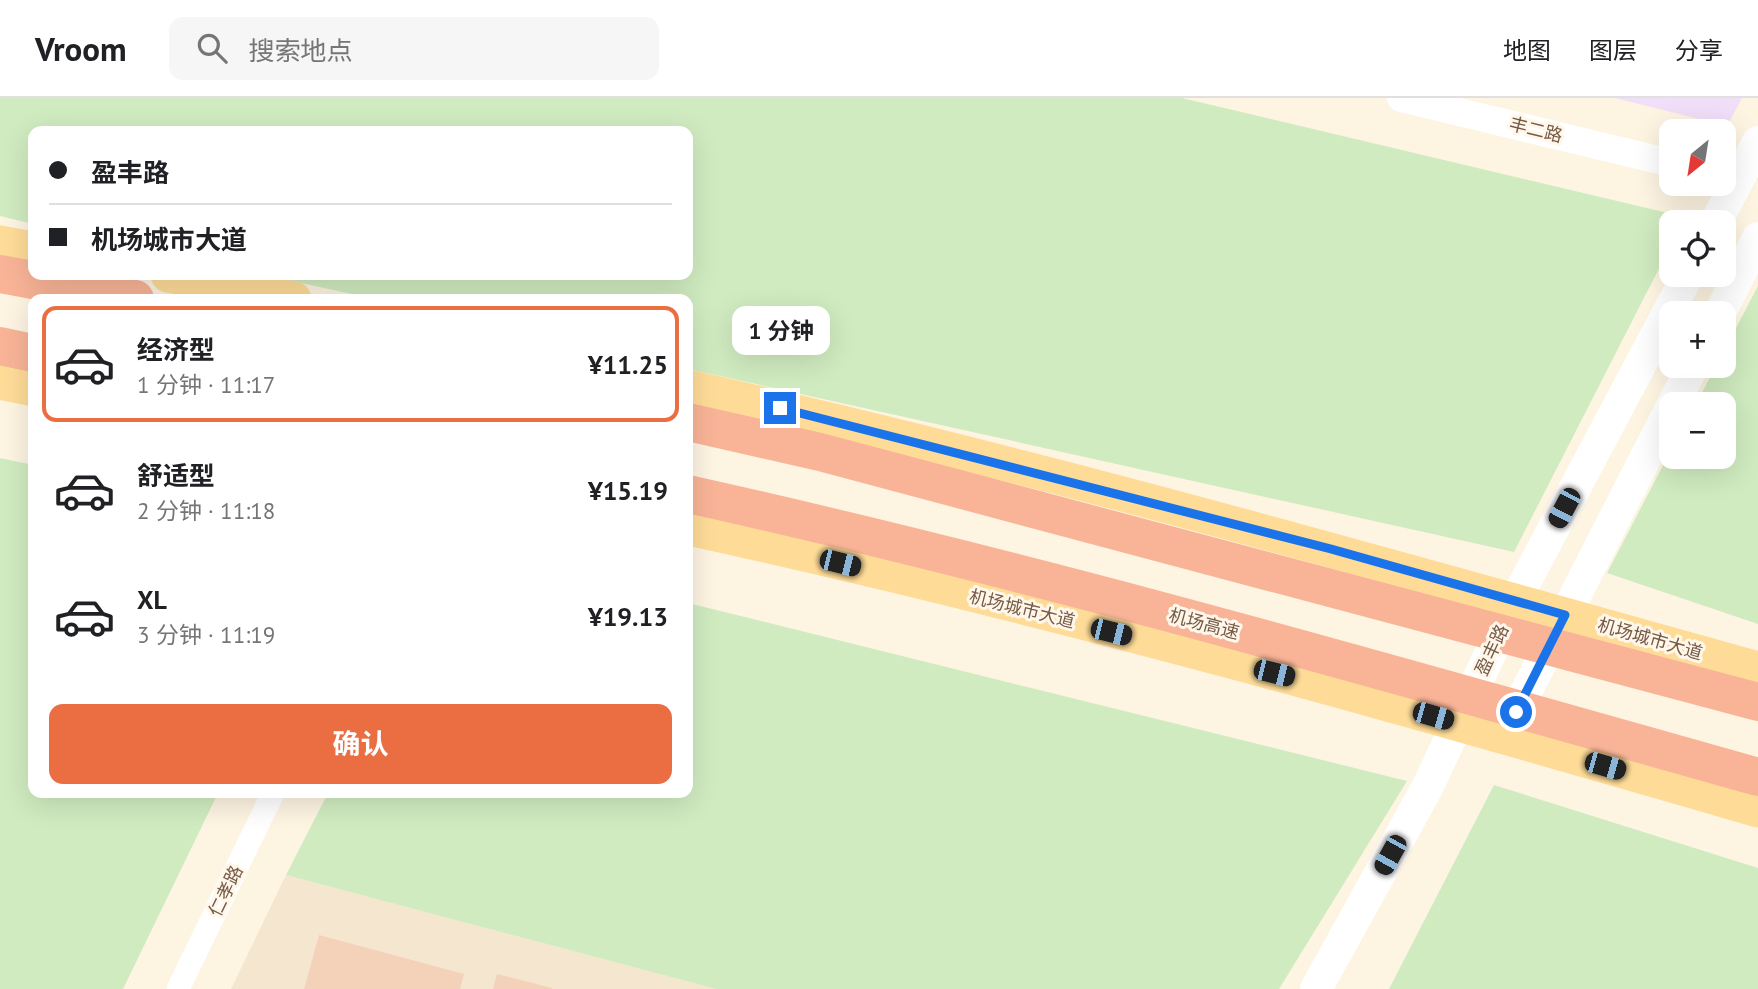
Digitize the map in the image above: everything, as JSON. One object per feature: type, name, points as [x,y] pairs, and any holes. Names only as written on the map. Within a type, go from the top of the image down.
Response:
[{"type":"highway","points":[[0,274],[28,279]]},
{"type":"highway","points":[[32,280],[108,294]]},
{"type":"highway","points":[[0,346],[28,351]]},
{"type":"highway","points":[[693,423],[833,456],[1758,702]]},
{"type":"highway","name":"机场高速","points":[[693,495],[803,520],[1305,650],[1758,777]]},
{"type":"main road","points":[[1723,210],[1758,142]]},
{"type":"main road","points":[[1726,301],[1758,238]]},
{"type":"main road","points":[[0,243],[28,248]]},
{"type":"main road","points":[[194,280],[268,294]]},
{"type":"main road","name":"盈丰路","points":[[1316,989],[1459,723],[1515,601],[1682,287]]},
{"type":"main road","points":[[0,383],[28,388]]},
{"type":"main road","name":"机场城市大道","points":[[693,388],[840,422],[1331,549],[1758,669]]},
{"type":"main road","points":[[1503,736],[1659,431]]},
{"type":"main road","name":"机场城市大道","points":[[693,529],[799,552],[1260,669],[1459,723],[1758,810]]},
{"type":"street","name":"丰二路","points":[[1401,98],[1659,160]]},
{"type":"street","name":"仁孝路","points":[[178,989],[271,798]]},
{"type":"shaded area","points":[[1615,98],[1742,98],[1731,119],[1699,119]]},
{"type":"shaded area","points":[[286,875],[716,989],[231,989]]},
{"type":"green space","points":[[0,98],[1182,98],[1659,211],[1659,268],[1514,552],[693,370],[693,294],[352,294],[287,280],[693,280],[693,126],[28,126],[28,223],[0,216]]},
{"type":"green space","points":[[1758,286],[1758,624],[1607,573],[1661,469],[1736,469],[1736,392],[1702,392],[1710,378],[1736,378],[1736,328]]},
{"type":"green space","points":[[0,458],[28,464],[28,798],[216,798],[123,989],[0,989]]},
{"type":"green space","points":[[693,604],[1407,781],[1279,989],[716,989],[286,875],[325,798],[693,798]]},
{"type":"green space","points":[[1494,785],[1758,868],[1758,989],[1389,989]]},
{"type":"building","points":[[319,935],[464,974],[460,989],[304,989]]},
{"type":"building","points":[[497,974],[552,988],[552,989],[493,989]]},
{"type":"route","points":[[780,408],[1331,549],[1565,615],[1516,712]]}]
